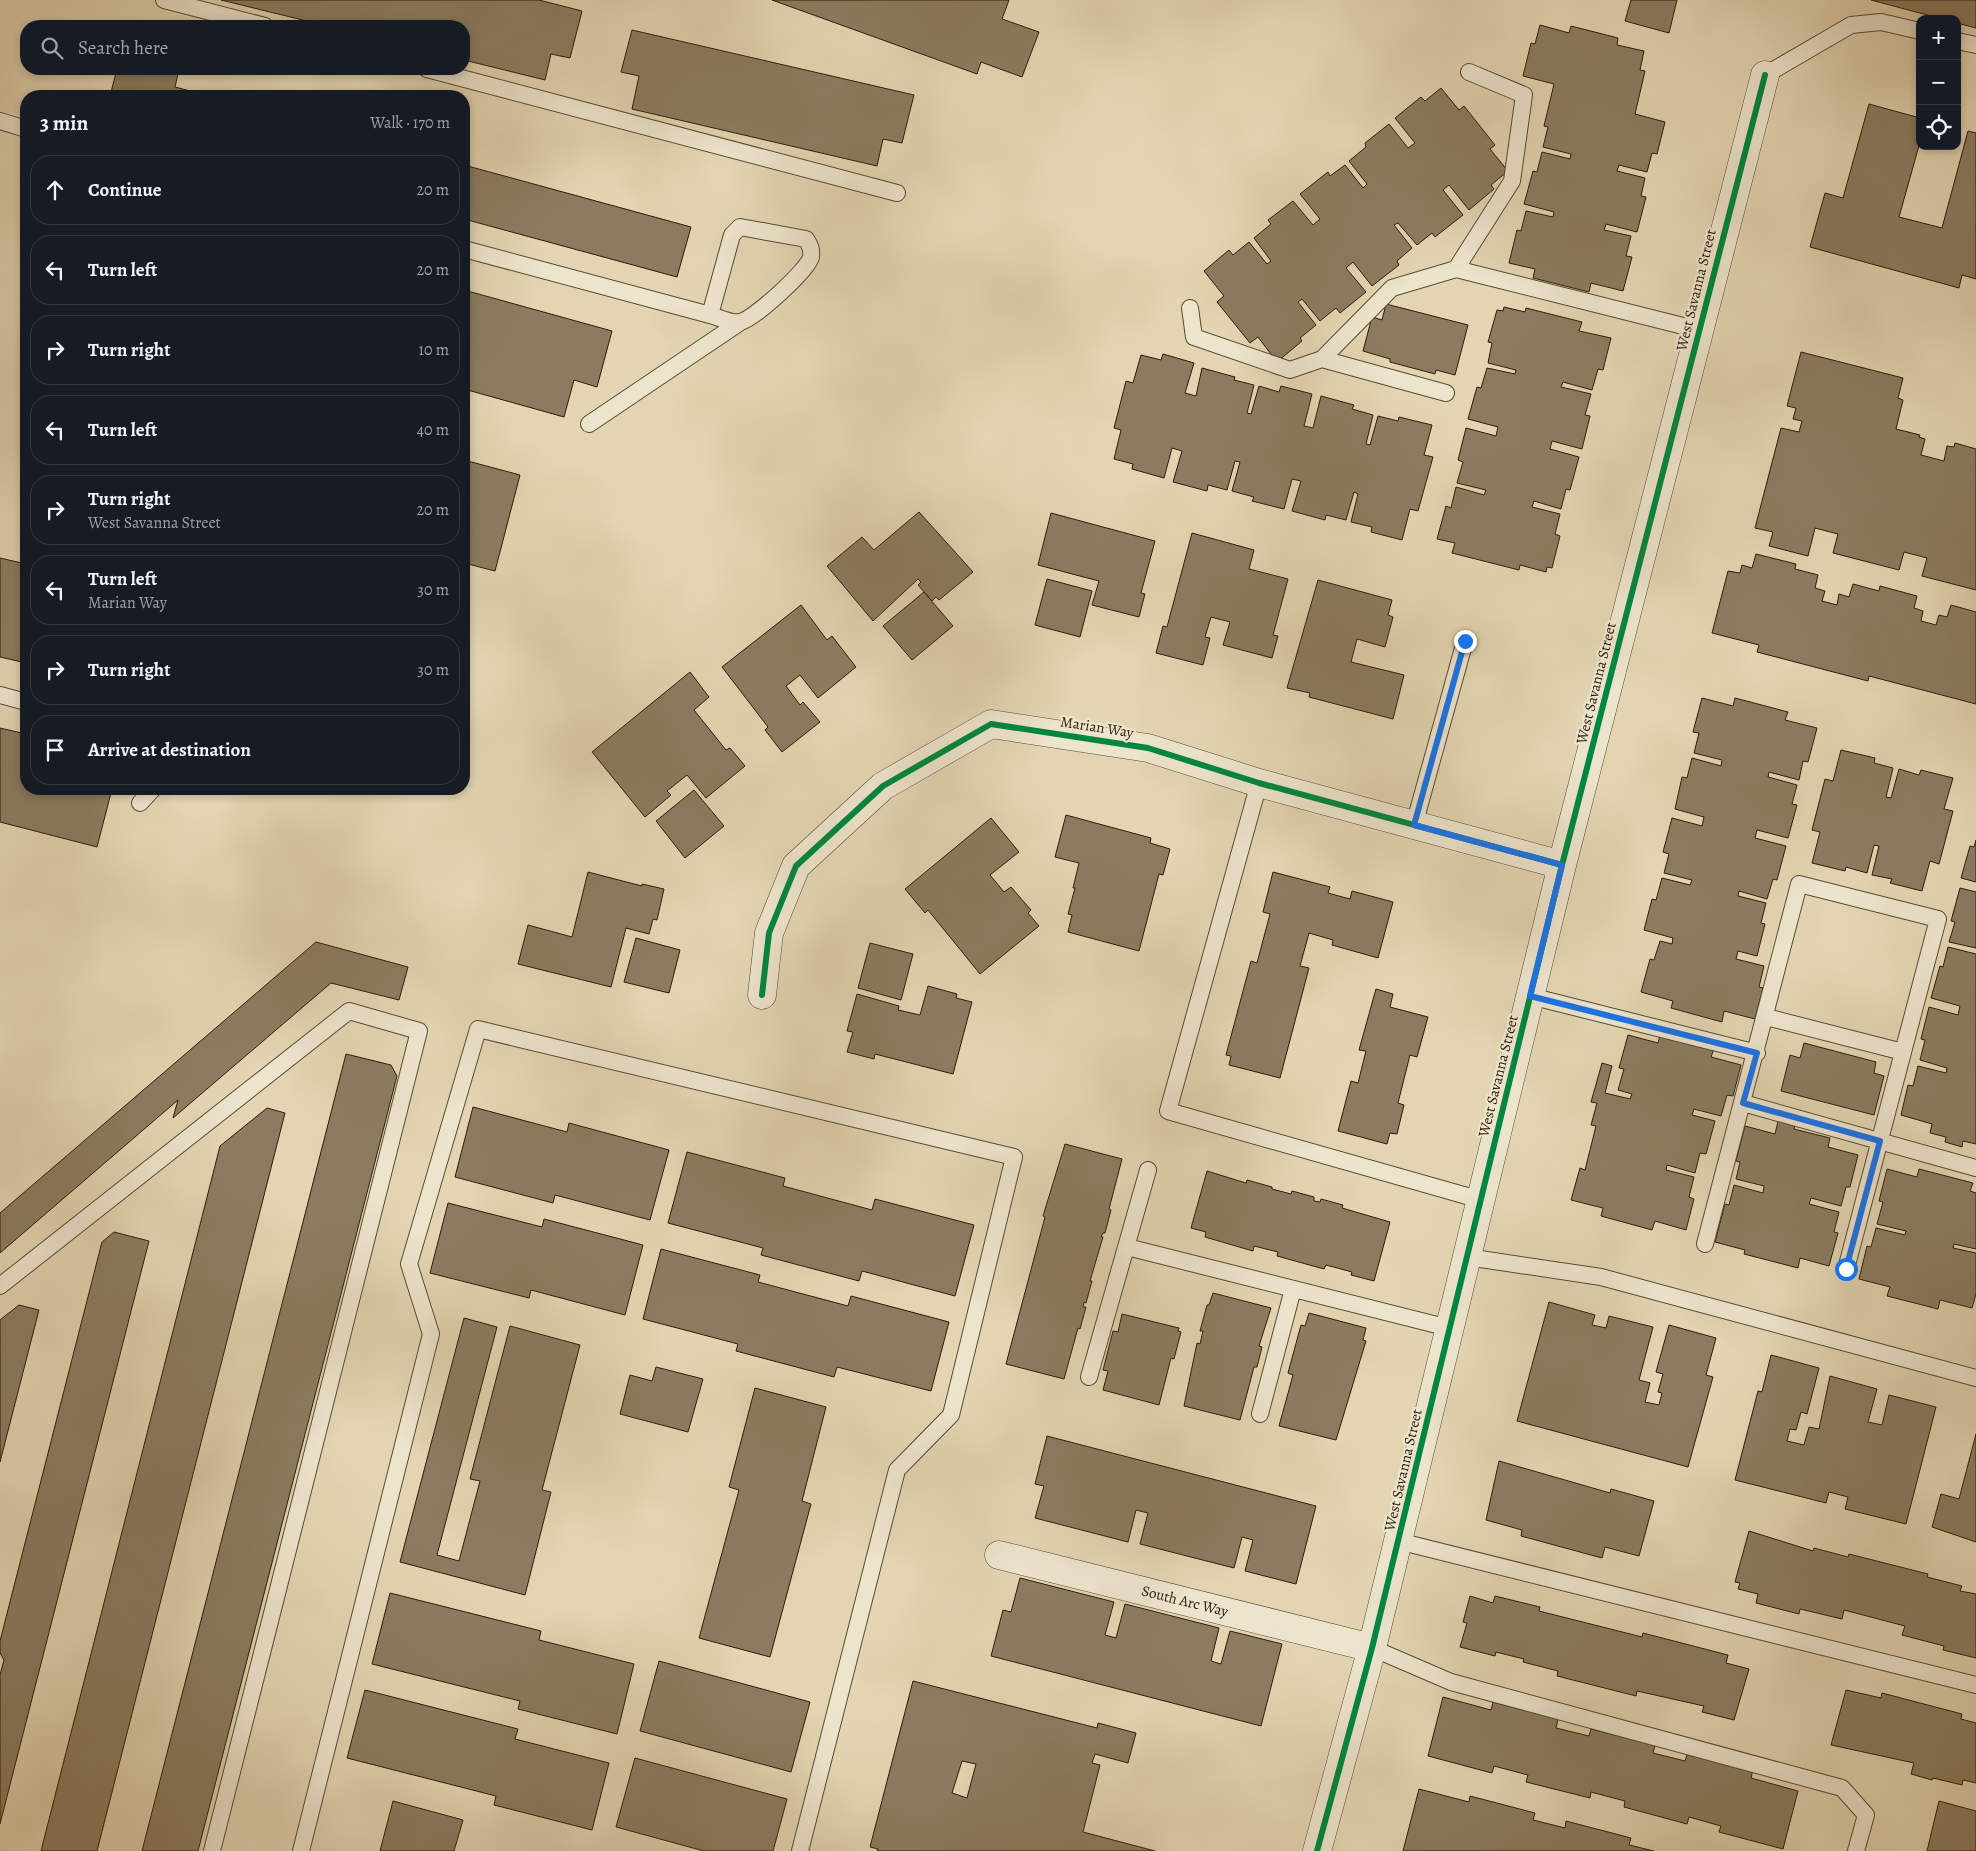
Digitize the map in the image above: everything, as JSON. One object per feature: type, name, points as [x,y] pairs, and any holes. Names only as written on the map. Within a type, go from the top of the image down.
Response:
[{"type":"street","name":"West Savanna Street","points":[[1317,1851],[1372,1648],[1562,865],[1765,75]]},
{"type":"street","name":"Marian Way","points":[[762,995],[769,933],[796,866],[883,786],[991,724],[1148,748],[1259,783],[1562,865]]},
{"type":"street","name":"South Arc Way","points":[[998,1555],[1372,1648]]},
{"type":"lane","points":[[164,0],[242,20]]},
{"type":"lane","points":[[1765,75],[1851,25],[1881,22],[1916,30]]},
{"type":"lane","points":[[1961,42],[1976,45]]},
{"type":"lane","points":[[1456,269],[1512,181],[1524,95],[1469,72]]},
{"type":"lane","points":[[450,75],[897,192]]},
{"type":"lane","points":[[0,121],[20,127]]},
{"type":"lane","points":[[589,424],[748,318],[794,281],[811,258],[811,246],[806,239],[740,227],[732,235],[710,315]]},
{"type":"lane","points":[[470,251],[739,323]]},
{"type":"lane","points":[[1190,308],[1194,338],[1290,370],[1322,359],[1392,288],[1456,269],[1699,330]]},
{"type":"lane","points":[[1322,359],[1446,393]]},
{"type":"lane","points":[[1414,825],[1465,641]]},
{"type":"lane","points":[[0,695],[20,700]]},
{"type":"lane","points":[[1259,783],[1168,1111],[1481,1200]]},
{"type":"lane","points":[[140,803],[147,795]]},
{"type":"lane","points":[[1705,1244],[1757,1053],[1799,884],[1938,919],[1846,1269]]},
{"type":"lane","points":[[1530,996],[1757,1053]]},
{"type":"lane","points":[[0,1286],[349,1011],[419,1031],[212,1851]]},
{"type":"lane","points":[[1766,1017],[1903,1052]]},
{"type":"lane","points":[[301,1851],[431,1334],[410,1264],[478,1029],[1014,1156],[951,1415],[897,1470],[800,1851]]},
{"type":"lane","points":[[1743,1103],[1976,1168]]},
{"type":"lane","points":[[1089,1377],[1148,1170]]},
{"type":"lane","points":[[1127,1247],[1449,1328]]},
{"type":"lane","points":[[1467,1257],[1601,1277],[1976,1378]]},
{"type":"lane","points":[[1260,1414],[1293,1289]]},
{"type":"lane","points":[[1398,1541],[1976,1685]]},
{"type":"lane","points":[[1372,1648],[1451,1682],[1842,1788],[1866,1815],[1856,1851]]},
{"type":"building","points":[[221,0],[539,0],[582,11],[570,58],[551,54],[545,80],[470,61],[470,20],[303,20]]},
{"type":"building","points":[[772,0],[1009,0],[1002,19],[1039,32],[1022,77],[981,62],[977,74]]},
{"type":"building","points":[[1631,0],[1677,0],[1669,33],[1625,21]]},
{"type":"building","points":[[1871,0],[1976,0],[1976,28],[1961,24],[1961,15],[1927,15]]},
{"type":"building","points":[[1540,25],[1569,33],[1571,26],[1618,38],[1617,45],[1644,51],[1640,70],[1645,71],[1635,114],[1665,122],[1657,154],[1652,153],[1647,172],[1619,165],[1617,171],[1645,178],[1641,196],[1646,197],[1637,232],[1606,224],[1604,230],[1631,236],[1626,256],[1632,257],[1623,291],[1591,283],[1589,292],[1533,278],[1535,269],[1509,263],[1517,230],[1521,231],[1526,211],[1553,217],[1554,212],[1524,204],[1533,171],[1537,172],[1542,152],[1570,159],[1571,154],[1543,147],[1548,127],[1544,126],[1554,84],[1523,76],[1531,43],[1535,44]]},
{"type":"building","points":[[632,30],[914,95],[902,143],[883,139],[877,166],[632,109],[639,76],[621,72]]},
{"type":"building","points":[[115,75],[178,75],[175,87],[186,90],[112,90]]},
{"type":"building","points":[[1441,88],[1459,110],[1464,106],[1495,145],[1490,149],[1508,171],[1491,185],[1494,189],[1469,210],[1449,185],[1443,190],[1463,215],[1435,237],[1432,233],[1417,245],[1398,223],[1394,225],[1412,248],[1397,261],[1399,265],[1372,286],[1353,262],[1346,268],[1366,292],[1340,313],[1336,308],[1320,321],[1302,299],[1298,302],[1316,325],[1300,338],[1302,341],[1277,362],[1258,337],[1250,343],[1217,302],[1224,296],[1204,271],[1229,250],[1233,255],[1249,242],[1267,264],[1271,261],[1254,238],[1271,224],[1268,220],[1293,201],[1313,225],[1320,219],[1300,194],[1328,172],[1330,176],[1345,165],[1363,188],[1367,184],[1349,161],[1366,147],[1365,143],[1389,124],[1408,148],[1415,143],[1395,118],[1421,97],[1425,101]]},
{"type":"building","points":[[1869,104],[1916,117],[1916,150],[1918,150],[1899,217],[1942,228],[1968,131],[1976,133],[1976,279],[1962,275],[1959,288],[1810,247],[1825,193],[1843,198]]},
{"type":"building","points":[[470,167],[691,227],[677,277],[470,221]]},
{"type":"building","points":[[470,292],[612,331],[597,387],[574,380],[564,417],[470,391]]},
{"type":"building","points":[[1386,304],[1468,325],[1455,375],[1436,370],[1435,374],[1390,362],[1390,359],[1363,351],[1372,317],[1382,320]]},
{"type":"building","points":[[1504,307],[1525,312],[1526,308],[1582,322],[1579,331],[1611,338],[1603,370],[1598,369],[1592,390],[1563,382],[1561,387],[1591,394],[1585,415],[1590,416],[1582,449],[1552,441],[1550,449],[1579,457],[1570,490],[1566,489],[1561,509],[1534,501],[1532,507],[1560,514],[1555,534],[1560,536],[1552,568],[1547,567],[1546,572],[1520,565],[1519,570],[1452,553],[1455,543],[1437,539],[1446,506],[1451,508],[1456,487],[1484,495],[1486,490],[1457,483],[1463,462],[1458,460],[1466,428],[1496,436],[1498,427],[1468,419],[1477,387],[1481,388],[1487,368],[1515,374],[1516,370],[1488,363],[1492,343],[1488,342],[1497,310],[1503,311]]},
{"type":"building","points":[[1801,352],[1903,378],[1898,398],[1903,400],[1896,429],[1920,435],[1919,437],[1925,439],[1921,455],[1944,461],[1947,446],[1954,447],[1955,443],[1976,449],[1976,590],[1922,576],[1927,558],[1904,552],[1899,570],[1833,553],[1838,534],[1815,528],[1808,556],[1769,546],[1773,532],[1755,528],[1781,428],[1799,432],[1802,421],[1793,419],[1796,408],[1787,406]]},
{"type":"building","points":[[1163,354],[1194,363],[1185,393],[1196,396],[1202,368],[1235,377],[1234,380],[1254,385],[1247,413],[1251,414],[1259,386],[1279,392],[1281,386],[1312,394],[1304,426],[1313,428],[1321,396],[1354,405],[1352,409],[1373,415],[1366,444],[1370,445],[1378,416],[1398,421],[1399,417],[1432,425],[1424,455],[1433,457],[1418,511],[1410,509],[1402,540],[1371,532],[1372,527],[1351,522],[1358,494],[1354,492],[1346,520],[1326,515],[1325,520],[1292,511],[1301,481],[1292,479],[1284,509],[1252,501],[1254,497],[1232,491],[1240,462],[1235,461],[1227,490],[1208,485],[1207,491],[1173,482],[1182,451],[1172,448],[1164,478],[1132,469],[1133,464],[1114,459],[1121,430],[1114,428],[1126,381],[1133,383],[1141,355],[1161,360]]},
{"type":"building","points":[[470,462],[520,475],[495,571],[470,565]]},
{"type":"building","points":[[919,512],[973,572],[939,600],[936,597],[932,601],[918,585],[921,582],[918,579],[873,621],[827,566],[862,537],[874,550]]},
{"type":"building","points":[[1051,513],[1155,541],[1141,593],[1145,594],[1139,617],[1092,605],[1099,581],[1038,565]]},
{"type":"building","points":[[1192,533],[1254,550],[1249,569],[1288,579],[1273,635],[1278,636],[1272,658],[1223,645],[1230,622],[1211,617],[1205,637],[1210,638],[1203,665],[1156,653],[1163,626],[1167,627]]},
{"type":"building","points":[[1756,554],[1796,564],[1795,569],[1818,575],[1815,588],[1825,591],[1822,601],[1837,605],[1839,594],[1849,597],[1853,584],[1879,591],[1880,586],[1917,596],[1914,608],[1923,611],[1921,621],[1936,625],[1939,615],[1947,617],[1951,605],[1976,612],[1976,704],[1869,676],[1868,681],[1757,652],[1759,645],[1712,633],[1728,571],[1740,573],[1742,565],[1752,568]]},
{"type":"building","points":[[0,558],[20,563],[20,662],[0,657]]},
{"type":"building","points":[[1047,579],[1092,591],[1080,637],[1035,625]]},
{"type":"building","points":[[1318,580],[1392,600],[1388,615],[1393,617],[1385,647],[1357,639],[1351,662],[1404,675],[1393,719],[1309,697],[1310,693],[1287,688]]},
{"type":"building","points":[[924,592],[953,626],[912,660],[883,626]]},
{"type":"building","points":[[801,605],[827,640],[832,636],[856,667],[818,698],[800,675],[786,686],[800,705],[803,702],[820,722],[782,752],[765,730],[768,727],[722,667]]},
{"type":"building","points":[[690,672],[709,697],[694,710],[726,750],[730,748],[745,766],[706,798],[687,775],[667,791],[671,795],[645,817],[592,752]]},
{"type":"building","points":[[1702,698],[1733,706],[1735,698],[1788,712],[1785,720],[1817,728],[1808,762],[1803,761],[1799,780],[1769,772],[1768,777],[1797,785],[1792,804],[1797,805],[1788,838],[1757,830],[1755,838],[1786,846],[1777,880],[1773,879],[1767,899],[1739,891],[1738,896],[1766,903],[1761,923],[1765,924],[1757,956],[1738,951],[1736,959],[1764,966],[1759,987],[1763,988],[1755,1019],[1724,1011],[1722,1022],[1671,1008],[1673,1001],[1641,992],[1650,959],[1654,960],[1660,941],[1672,944],[1673,938],[1644,930],[1652,899],[1656,900],[1662,878],[1690,885],[1692,880],[1664,873],[1669,854],[1663,852],[1672,818],[1702,826],[1704,817],[1675,809],[1682,777],[1687,778],[1692,758],[1721,766],[1722,760],[1694,753],[1699,733],[1693,732]]},
{"type":"building","points":[[0,728],[20,733],[20,795],[110,795],[97,847],[0,822]]},
{"type":"building","points":[[1841,750],[1875,758],[1874,763],[1893,768],[1886,797],[1891,798],[1899,769],[1919,775],[1921,770],[1953,778],[1944,809],[1953,811],[1939,864],[1930,861],[1922,891],[1890,883],[1892,879],[1872,875],[1879,846],[1874,845],[1867,873],[1846,867],[1845,871],[1812,863],[1820,832],[1812,830],[1825,779],[1833,781]]},
{"type":"building","points":[[694,790],[724,826],[685,858],[656,821]]},
{"type":"building","points":[[1066,815],[1151,838],[1150,843],[1170,849],[1163,875],[1159,874],[1139,951],[1068,932],[1072,915],[1068,914],[1079,863],[1055,857]]},
{"type":"building","points":[[991,818],[1019,852],[990,875],[1004,892],[1011,887],[1031,910],[1028,913],[1039,926],[980,974],[928,910],[925,913],[905,889]]},
{"type":"building","points":[[1976,840],[1976,882],[1961,878],[1970,846],[1974,847]]},
{"type":"building","points":[[588,872],[642,886],[642,884],[664,889],[657,920],[653,919],[649,934],[626,928],[611,987],[518,964],[528,925],[572,937]]},
{"type":"building","points":[[1273,872],[1330,887],[1328,893],[1350,899],[1352,891],[1393,902],[1378,958],[1332,945],[1333,940],[1309,933],[1300,966],[1309,968],[1280,1078],[1229,1065],[1231,1056],[1226,1055],[1251,961],[1257,963],[1270,914],[1263,912]]},
{"type":"building","points":[[1960,888],[1976,892],[1976,948],[1949,942],[1955,922],[1951,921]]},
{"type":"building","points":[[636,938],[680,950],[669,993],[624,982]]},
{"type":"building","points":[[316,942],[408,967],[399,1000],[331,983],[173,1118],[178,1100],[0,1253],[0,1213]]},
{"type":"building","points":[[870,943],[913,954],[901,1000],[858,988]]},
{"type":"building","points":[[1948,947],[1976,954],[1976,1144],[1963,1141],[1962,1147],[1945,1142],[1946,1137],[1930,1133],[1932,1124],[1901,1115],[1908,1085],[1913,1086],[1918,1066],[1946,1073],[1947,1068],[1920,1060],[1925,1040],[1921,1039],[1929,1007],[1958,1015],[1960,1006],[1931,998],[1940,966],[1943,967]]},
{"type":"building","points":[[928,986],[957,994],[956,998],[972,1002],[953,1074],[875,1054],[874,1059],[847,1052],[853,1032],[847,1031],[857,994],[899,1006],[898,1010],[920,1015]]},
{"type":"building","points":[[1376,989],[1393,994],[1390,1007],[1428,1017],[1417,1057],[1410,1055],[1398,1103],[1404,1105],[1397,1134],[1390,1133],[1387,1144],[1338,1131],[1351,1081],[1358,1083],[1366,1051],[1359,1050]]},
{"type":"building","points":[[1628,1035],[1658,1043],[1660,1035],[1714,1049],[1711,1057],[1741,1065],[1733,1096],[1727,1095],[1721,1116],[1694,1109],[1692,1115],[1715,1121],[1706,1154],[1700,1153],[1695,1173],[1667,1165],[1666,1170],[1694,1177],[1689,1197],[1694,1199],[1686,1230],[1655,1221],[1652,1230],[1601,1216],[1603,1208],[1571,1200],[1580,1168],[1585,1170],[1596,1126],[1591,1125],[1597,1103],[1591,1102],[1602,1063],[1612,1066],[1605,1093],[1630,1099],[1632,1094],[1618,1090],[1624,1069],[1619,1068]]},
{"type":"building","points":[[1804,1043],[1876,1062],[1874,1073],[1884,1076],[1874,1115],[1781,1091],[1790,1055],[1800,1058]]},
{"type":"building","points":[[346,1054],[391,1065],[397,1076],[198,1851],[142,1851]]},
{"type":"building","points":[[473,1107],[567,1132],[569,1123],[669,1150],[650,1220],[555,1195],[553,1203],[455,1177]]},
{"type":"building","points":[[267,1108],[285,1113],[97,1851],[41,1851],[220,1146]]},
{"type":"building","points":[[1779,1117],[1796,1121],[1794,1129],[1830,1138],[1828,1147],[1858,1155],[1850,1187],[1846,1187],[1841,1206],[1811,1198],[1809,1204],[1839,1212],[1834,1232],[1838,1233],[1829,1266],[1800,1258],[1798,1268],[1744,1254],[1745,1250],[1715,1242],[1725,1204],[1729,1205],[1734,1185],[1763,1193],[1764,1186],[1736,1179],[1740,1162],[1736,1161],[1745,1126],[1775,1134]]},
{"type":"building","points":[[1065,1144],[1122,1159],[1105,1233],[1101,1237],[1103,1237],[1090,1281],[1092,1281],[1086,1303],[1084,1302],[1083,1307],[1086,1307],[1080,1329],[1078,1328],[1064,1379],[1006,1364],[1045,1217],[1043,1216]]},
{"type":"building","points":[[687,1152],[785,1178],[783,1186],[872,1210],[875,1199],[974,1225],[955,1296],[862,1271],[859,1281],[761,1255],[763,1248],[668,1223]]},
{"type":"building","points":[[1887,1169],[1917,1177],[1919,1169],[1973,1183],[1970,1191],[1976,1193],[1976,1249],[1954,1244],[1953,1248],[1976,1253],[1976,1294],[1972,1308],[1940,1300],[1938,1309],[1887,1296],[1890,1287],[1859,1279],[1867,1246],[1871,1247],[1876,1228],[1905,1235],[1906,1231],[1877,1224],[1883,1202],[1879,1201]]},
{"type":"building","points":[[1207,1171],[1246,1183],[1247,1180],[1291,1194],[1292,1191],[1314,1197],[1314,1201],[1320,1202],[1321,1199],[1343,1205],[1342,1208],[1390,1222],[1374,1281],[1351,1275],[1352,1272],[1326,1265],[1324,1269],[1277,1256],[1278,1252],[1254,1246],[1253,1251],[1205,1237],[1206,1232],[1191,1228]]},
{"type":"building","points":[[448,1203],[542,1227],[544,1219],[643,1245],[625,1315],[531,1290],[529,1298],[430,1273]]},
{"type":"building","points":[[114,1232],[149,1241],[0,1824],[0,1675],[4,1660],[0,1653],[0,1641],[102,1242]]},
{"type":"building","points":[[661,1249],[760,1275],[758,1282],[848,1306],[851,1296],[949,1322],[931,1391],[837,1367],[834,1377],[736,1351],[738,1344],[643,1319]]},
{"type":"building","points":[[1213,1293],[1271,1308],[1259,1346],[1262,1347],[1257,1367],[1254,1367],[1240,1420],[1184,1406],[1197,1343],[1200,1344],[1203,1331],[1200,1331],[1207,1305],[1209,1305]]},
{"type":"building","points":[[1549,1302],[1595,1315],[1592,1325],[1606,1328],[1609,1316],[1653,1327],[1639,1380],[1650,1383],[1645,1402],[1659,1405],[1662,1393],[1658,1392],[1663,1374],[1656,1372],[1669,1325],[1716,1338],[1706,1375],[1713,1377],[1688,1467],[1517,1421]]},
{"type":"building","points":[[19,1305],[39,1310],[0,1462],[0,1320]]},
{"type":"building","points":[[1309,1313],[1366,1328],[1363,1340],[1366,1341],[1336,1440],[1279,1426],[1293,1375],[1288,1373],[1301,1325],[1305,1326]]},
{"type":"building","points":[[1122,1314],[1179,1328],[1178,1331],[1181,1332],[1174,1359],[1171,1358],[1159,1405],[1103,1390],[1108,1371],[1103,1370],[1113,1331],[1118,1332]]},
{"type":"building","points":[[464,1318],[497,1327],[437,1555],[459,1561],[480,1481],[470,1479],[510,1326],[580,1345],[542,1490],[551,1492],[525,1595],[400,1562]]},
{"type":"building","points":[[1771,1355],[1819,1368],[1807,1414],[1801,1412],[1796,1430],[1790,1429],[1787,1441],[1804,1445],[1809,1427],[1819,1429],[1830,1376],[1877,1389],[1868,1422],[1882,1425],[1889,1395],[1936,1407],[1906,1524],[1845,1509],[1848,1497],[1829,1492],[1826,1503],[1735,1480],[1758,1391],[1762,1392]]},
{"type":"building","points":[[656,1367],[703,1379],[688,1432],[620,1414],[630,1375],[652,1381]]},
{"type":"building","points":[[755,1388],[826,1407],[802,1501],[811,1504],[770,1657],[699,1638],[739,1490],[729,1487]]},
{"type":"building","points":[[1976,1434],[1976,1542],[1932,1527],[1941,1494],[1959,1499]]},
{"type":"building","points":[[1047,1436],[1316,1506],[1296,1584],[1245,1571],[1253,1540],[1242,1537],[1234,1568],[1140,1544],[1148,1513],[1136,1510],[1128,1542],[1035,1518],[1044,1486],[1035,1484]]},
{"type":"building","points":[[1499,1461],[1610,1493],[1611,1489],[1654,1501],[1639,1556],[1605,1547],[1602,1558],[1521,1536],[1522,1530],[1486,1520]]},
{"type":"building","points":[[1749,1531],[1813,1551],[1814,1548],[1848,1557],[1849,1554],[1928,1574],[1927,1577],[1962,1586],[1960,1591],[1976,1594],[1976,1658],[1943,1650],[1944,1646],[1902,1635],[1905,1626],[1844,1610],[1842,1619],[1800,1609],[1799,1614],[1756,1603],[1758,1594],[1738,1589],[1740,1583],[1735,1582]]},
{"type":"building","points":[[1020,1578],[1114,1602],[1105,1635],[1116,1638],[1125,1604],[1219,1628],[1211,1661],[1221,1664],[1230,1631],[1282,1644],[1261,1726],[991,1656],[1003,1610],[1011,1612]]},
{"type":"building","points":[[390,1593],[541,1631],[539,1640],[634,1664],[617,1734],[518,1709],[520,1701],[372,1664]]},
{"type":"building","points":[[1470,1596],[1493,1603],[1495,1596],[1540,1607],[1539,1611],[1642,1637],[1643,1633],[1728,1655],[1726,1663],[1749,1669],[1734,1720],[1702,1712],[1704,1706],[1637,1691],[1636,1696],[1557,1676],[1558,1671],[1523,1662],[1524,1659],[1496,1652],[1495,1656],[1460,1647],[1467,1623],[1463,1622]]},
{"type":"building","points":[[659,1661],[810,1702],[791,1772],[640,1731]]},
{"type":"building","points":[[913,1681],[1097,1728],[1098,1723],[1136,1733],[1128,1763],[1095,1754],[1092,1763],[1100,1765],[1083,1832],[1155,1851],[877,1851],[878,1849],[870,1847]],"holes":[[[962,1761],[976,1764],[967,1798],[952,1793]]]},
{"type":"building","points":[[365,1690],[518,1729],[515,1739],[609,1763],[592,1830],[494,1805],[496,1796],[347,1758]]},
{"type":"building","points":[[1846,1690],[1881,1698],[1882,1693],[1962,1714],[1961,1719],[1976,1723],[1976,1783],[1963,1780],[1962,1785],[1933,1778],[1932,1780],[1911,1774],[1914,1763],[1831,1745]]},
{"type":"building","points":[[1443,1697],[1491,1710],[1493,1702],[1558,1719],[1556,1728],[1589,1736],[1591,1729],[1655,1745],[1653,1753],[1685,1761],[1688,1752],[1753,1770],[1751,1778],[1798,1791],[1783,1849],[1719,1832],[1721,1826],[1689,1817],[1687,1824],[1624,1807],[1625,1801],[1591,1792],[1590,1798],[1526,1782],[1528,1775],[1494,1766],[1492,1773],[1428,1756]]},
{"type":"building","points":[[635,1758],[787,1799],[773,1851],[704,1851],[616,1827]]},
{"type":"building","points":[[1419,1789],[1469,1802],[1470,1796],[1535,1813],[1533,1820],[1565,1828],[1566,1821],[1631,1838],[1629,1845],[1654,1851],[1403,1851]]},
{"type":"building","points":[[393,1801],[463,1820],[454,1851],[380,1851]]},
{"type":"building","points":[[1939,1801],[1976,1811],[1976,1851],[1927,1851]]},
{"type":"cycle path","points":[[1317,1851],[1372,1648],[1562,865],[1765,75]]},
{"type":"cycle path","points":[[762,995],[769,933],[796,866],[883,786],[991,724],[1148,748],[1259,783],[1562,865]]},
{"type":"route","points":[[1465,641],[1414,825],[1562,865],[1530,996],[1757,1053],[1743,1103],[1880,1141],[1846,1269]]}]
